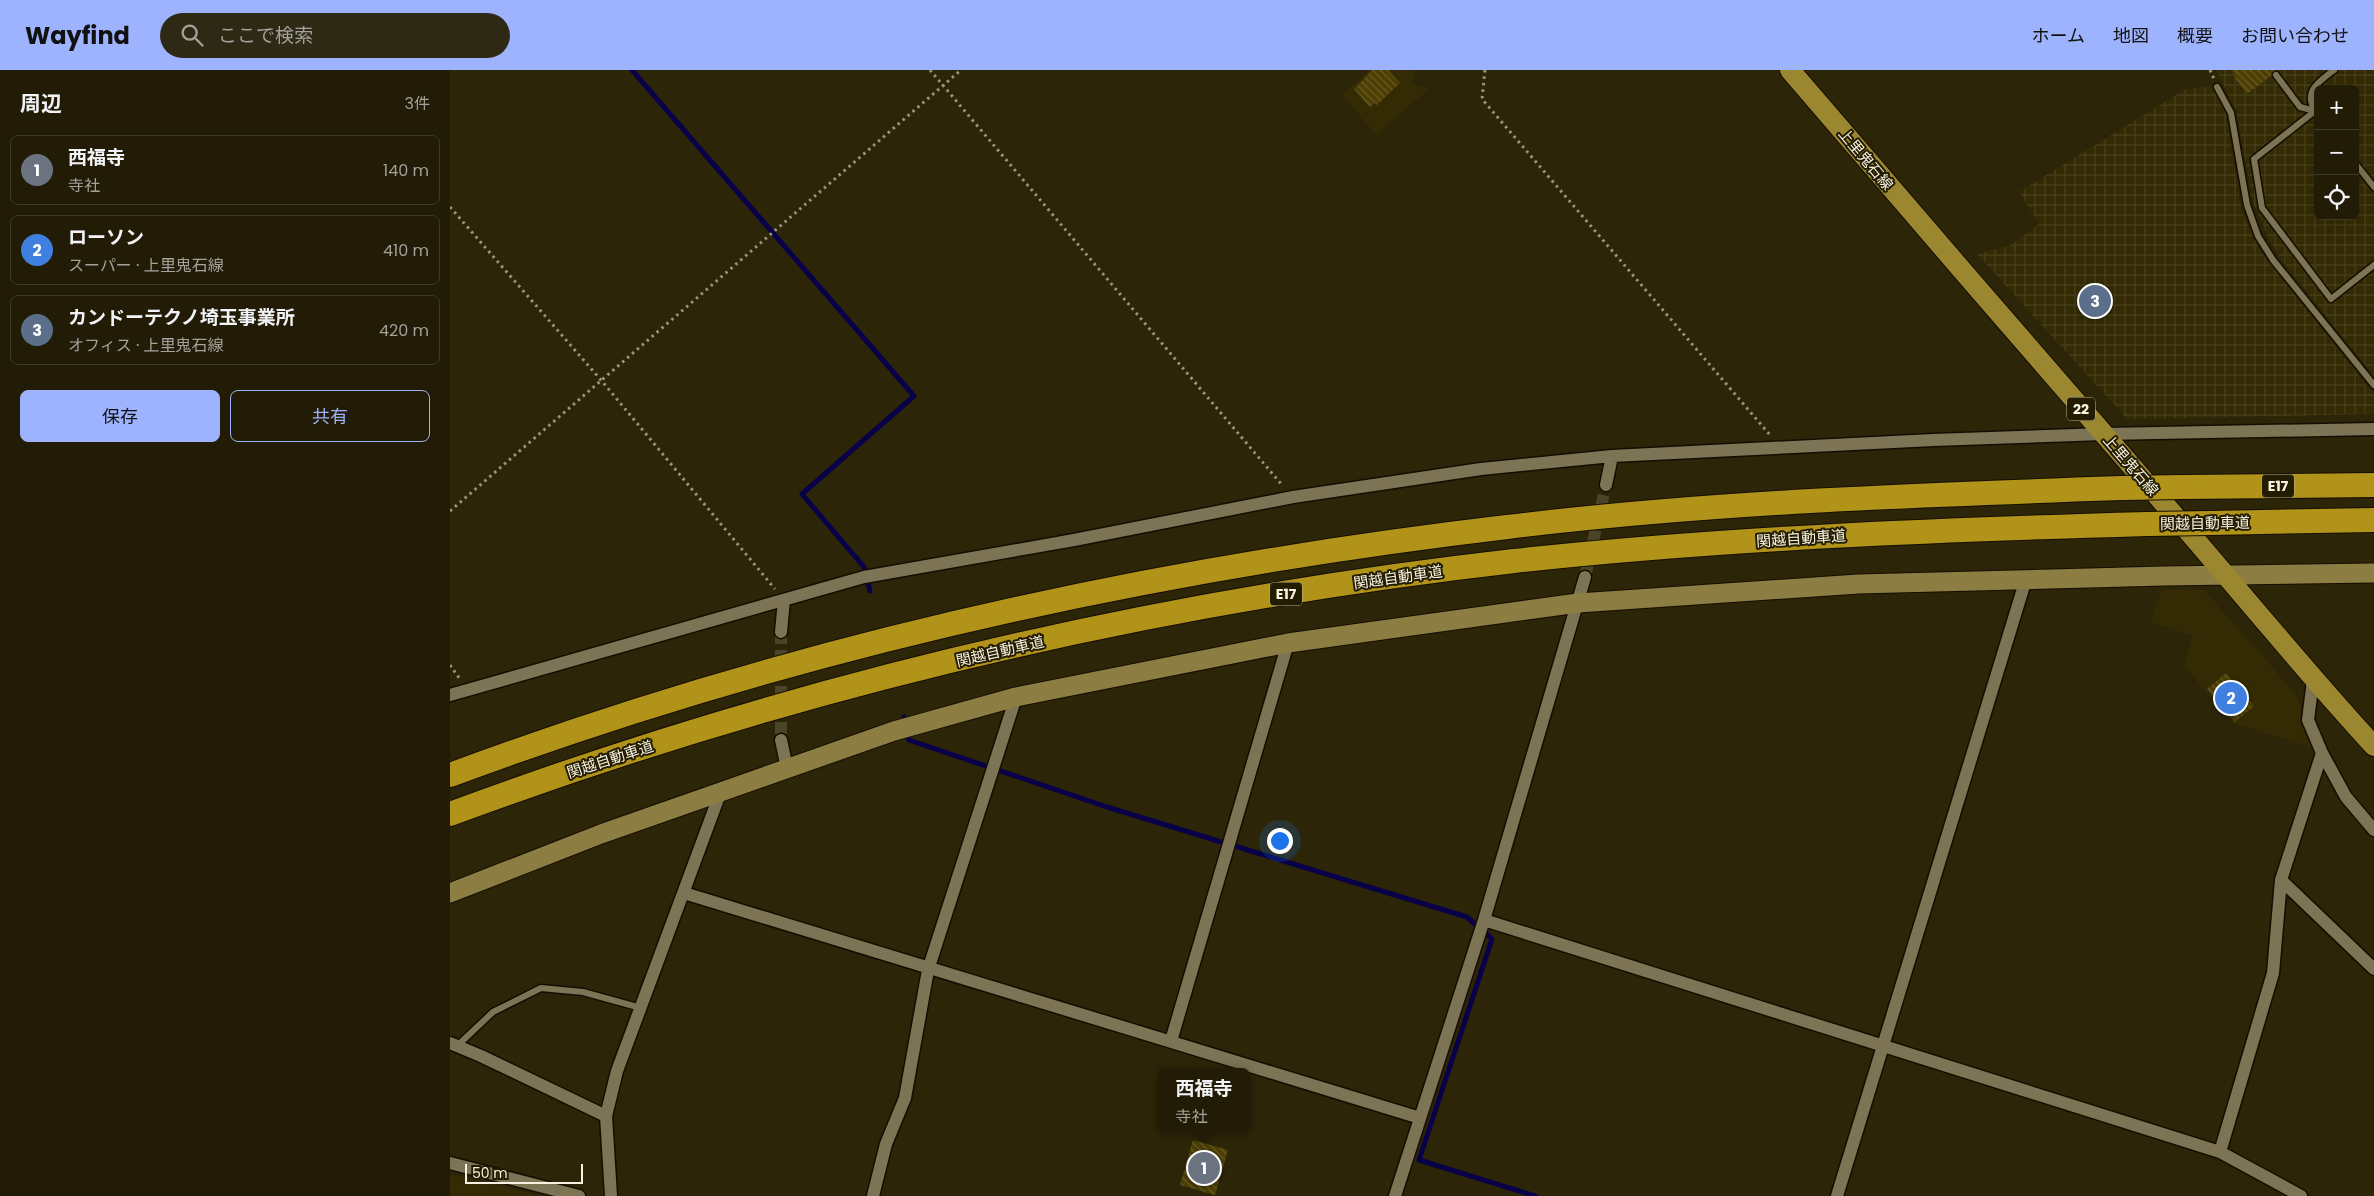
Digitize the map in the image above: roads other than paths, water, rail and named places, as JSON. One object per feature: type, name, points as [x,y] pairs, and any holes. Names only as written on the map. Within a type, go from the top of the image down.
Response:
[{"type":"highway","name":"E17","points":[[450,775],[700,692],[814,660],[1052,602],[1213,570],[1508,526],[1655,512],[1836,500],[2123,488],[2374,485]]},
{"type":"highway","name":"関越自動車道","points":[[450,814],[601,761],[836,691],[1073,634],[1226,604],[1357,582],[1512,562],[1660,547],[1837,535],[2148,524],[2374,520]]},
{"type":"main road","name":"上里鬼石線","points":[[1790,70],[1960,270],[2226,575],[2313,680],[2374,746]]},
{"type":"street","points":[[450,695],[864,577],[1074,540],[1292,497],[1481,469],[1612,456],[1780,447],[2104,434],[2374,429]]},
{"type":"street","points":[[1606,485],[1612,456]]},
{"type":"street","points":[[450,893],[601,834],[894,731],[1016,697],[1288,643],[1578,604],[1858,584],[2226,575],[2374,574]]},
{"type":"street","points":[[1395,1196],[1484,920],[1585,577]]},
{"type":"street","points":[[1837,1196],[2026,579]]},
{"type":"street","points":[[780,632],[784,600]]},
{"type":"street","points":[[1171,1041],[1288,643]]},
{"type":"street","points":[[2313,680],[2308,720],[2322,754],[2346,797],[2373,824]]},
{"type":"street","points":[[873,1196],[886,1144],[905,1098],[928,970],[1016,697]]},
{"type":"street","points":[[781,740],[787,768]]},
{"type":"street","points":[[2220,1152],[2273,973],[2281,880],[2322,754]]},
{"type":"street","points":[[611,1196],[606,1116],[617,1071],[721,791]]},
{"type":"street","points":[[2281,880],[2374,969]]},
{"type":"street","points":[[684,893],[928,970],[1171,1041],[1420,1118]]},
{"type":"street","points":[[1484,920],[2220,1152],[2300,1196]]},
{"type":"street","points":[[454,1044],[606,1116]]},
{"type":"street","points":[[450,1162],[579,1196]]},
{"type":"lane","points":[[2315,85],[2334,70]]},
{"type":"lane","points":[[2276,75],[2300,108],[2314,112]]},
{"type":"lane","points":[[2218,87],[2231,113],[2247,206],[2258,236],[2272,260],[2374,385]]},
{"type":"lane","points":[[2314,88],[2310,100],[2314,108]]},
{"type":"lane","points":[[2314,114],[2254,159],[2262,208],[2331,299],[2374,265]]},
{"type":"lane","points":[[2359,168],[2374,187]]},
{"type":"lane","points":[[454,1044],[493,1012],[541,988],[583,992],[641,1008]]},
{"type":"waterway","points":[[632,70],[914,396],[802,494],[864,567],[870,591]]},
{"type":"waterway","points":[[904,717],[909,740],[1107,807],[1467,917],[1492,939],[1419,1160],[1535,1196]]},
{"type":"tunnel","points":[[1585,577],[1606,485]]},
{"type":"tunnel","points":[[781,632],[781,740]]},
{"type":"place","name":"カンドーテクノ埼玉事業所","points":[[2095,301]]},
{"type":"place","name":"ローソン","points":[[2231,698]]},
{"type":"place","name":"西福寺","points":[[1204,1168]]}]
